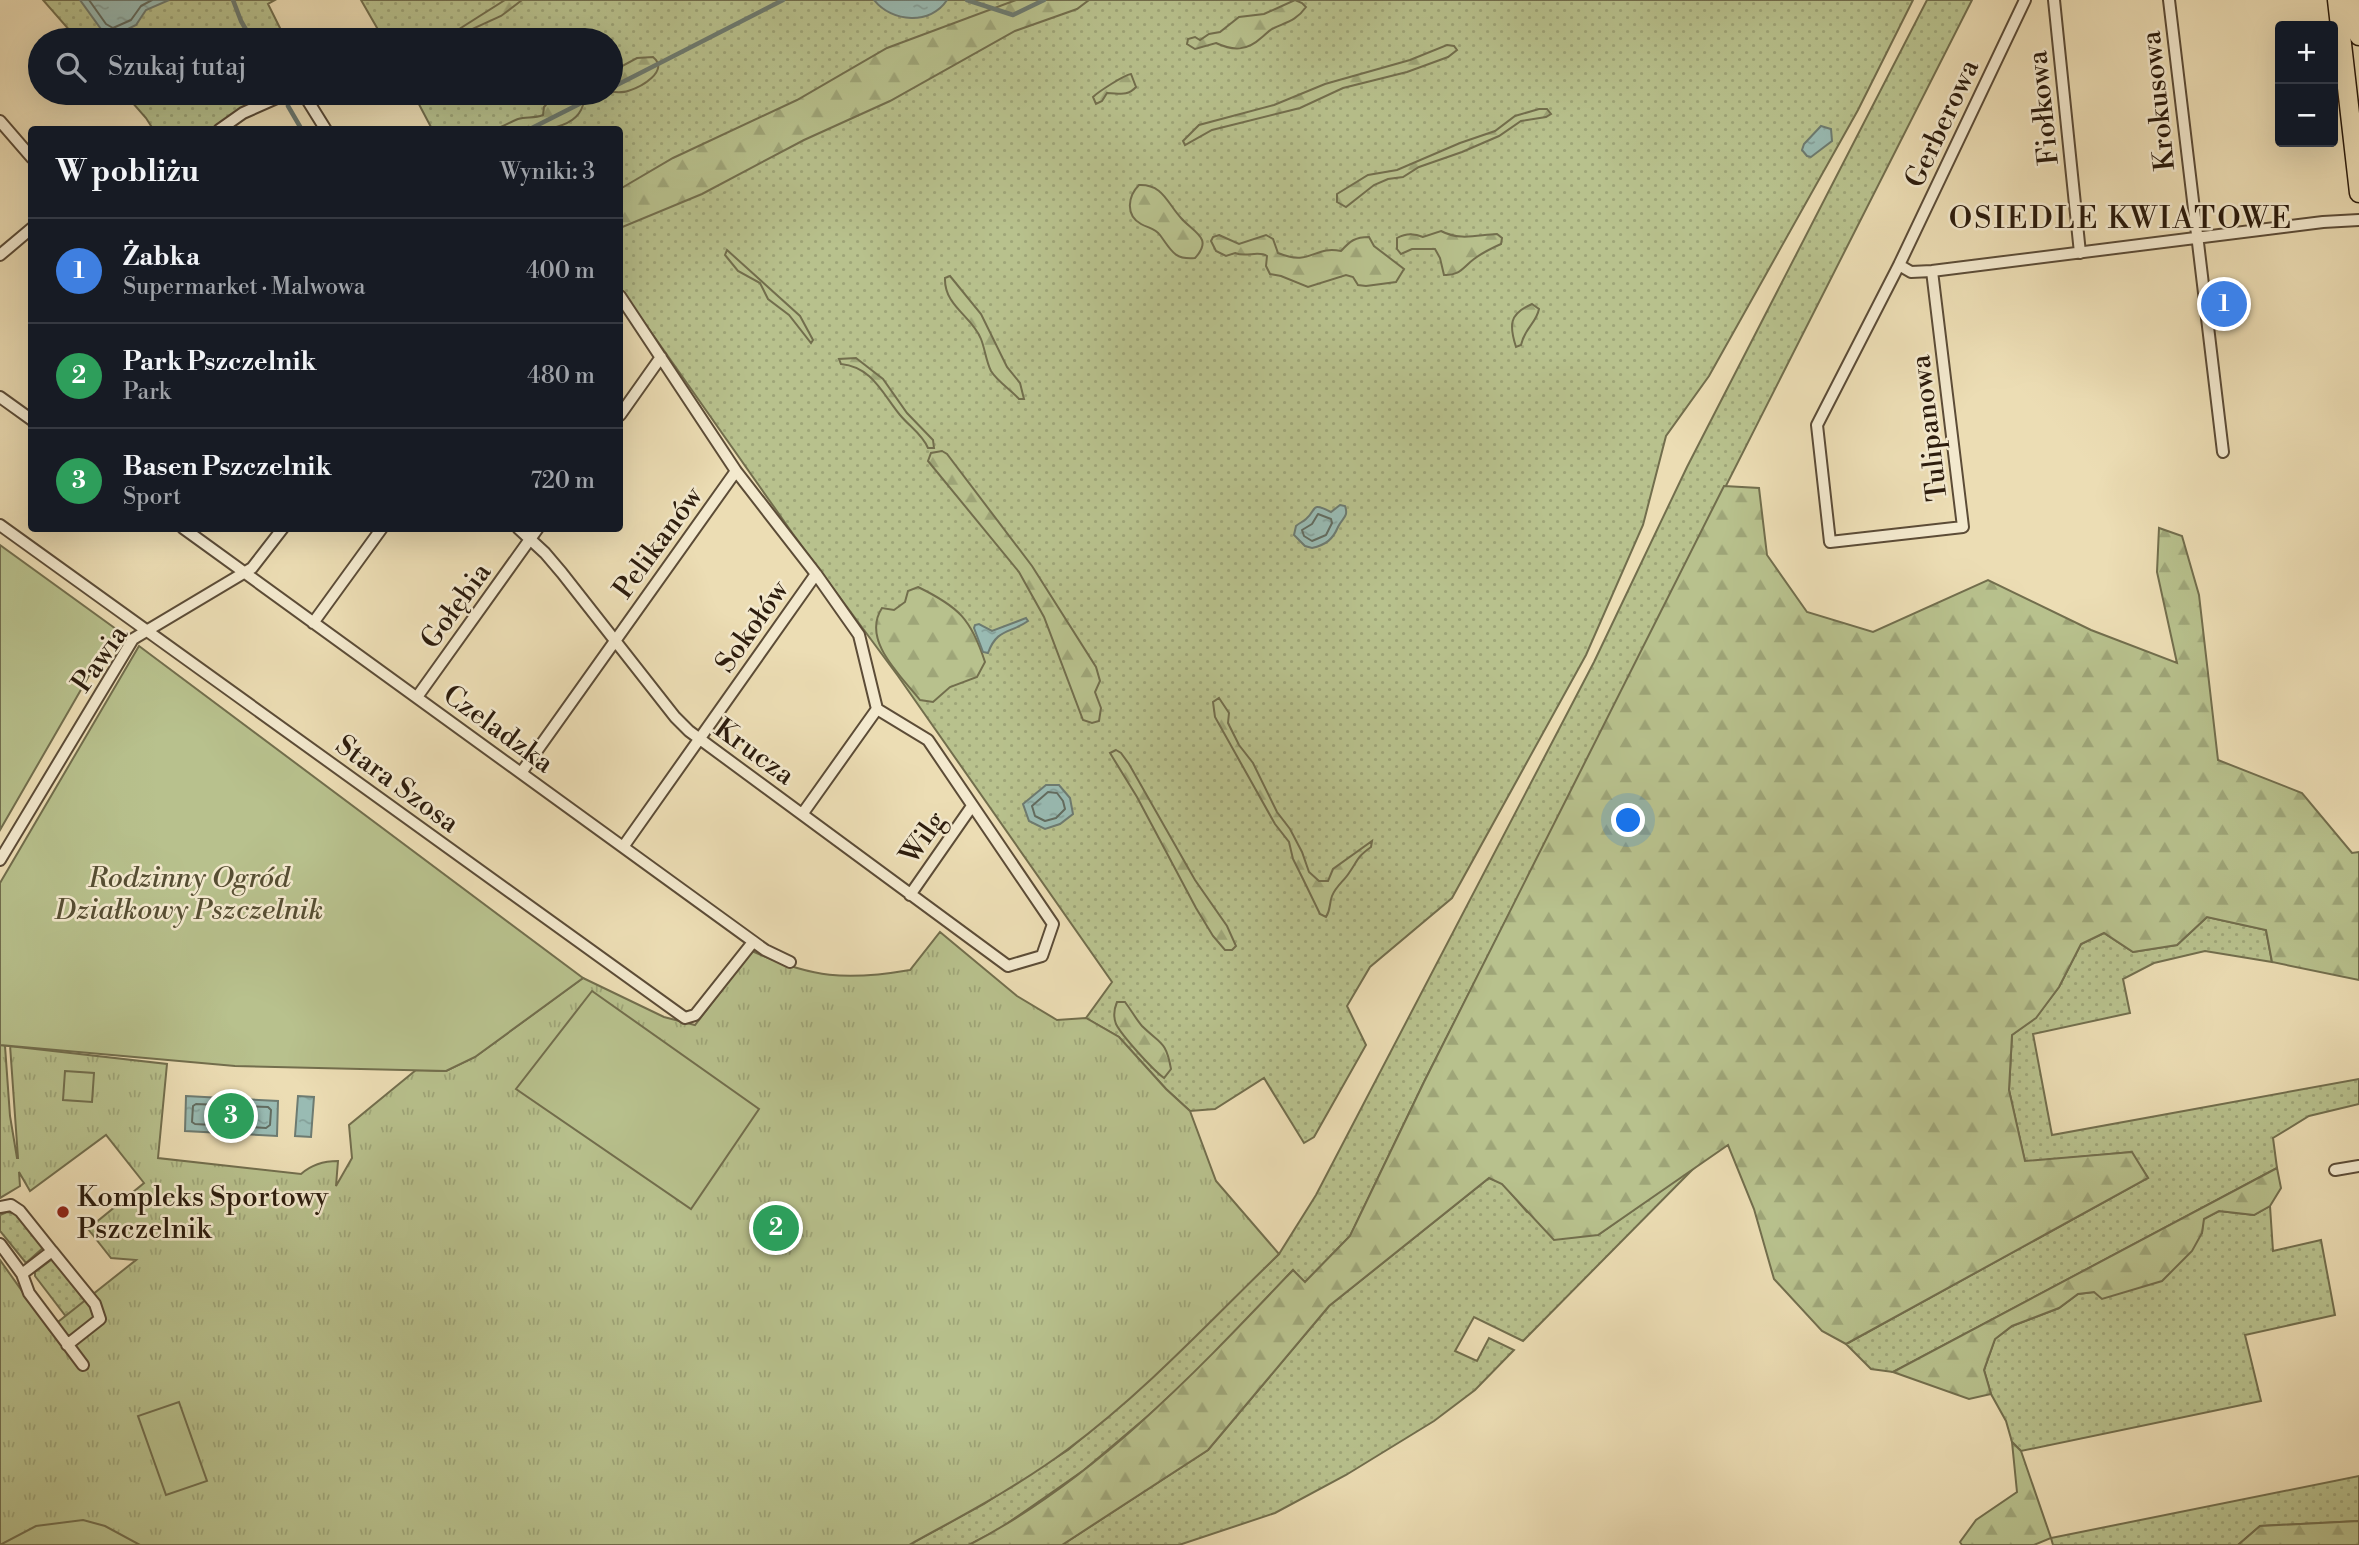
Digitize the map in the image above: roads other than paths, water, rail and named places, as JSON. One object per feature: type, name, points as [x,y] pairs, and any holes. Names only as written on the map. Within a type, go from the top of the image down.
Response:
[{"type":"main road","points":[[2337,0],[2359,192]]},
{"type":"main road","points":[[2354,0],[2359,36]]},
{"type":"street","name":"Gerberowa","points":[[1899,265],[2025,0]]},
{"type":"street","name":"Fiołkowa","points":[[2054,0],[2080,253]]},
{"type":"street","name":"Krokusowa","points":[[2169,0],[2223,452]]},
{"type":"street","points":[[225,126],[261,105]]},
{"type":"street","points":[[310,105],[324,126]]},
{"type":"street","points":[[2,127],[28,154]]},
{"type":"street","points":[[1899,265],[1911,272],[1932,271],[2323,222],[2359,220]]},
{"type":"street","points":[[0,255],[28,231]]},
{"type":"street","name":"Tulipanowa","points":[[1899,265],[1817,425],[1830,542],[1963,527],[1932,271]]},
{"type":"street","points":[[623,301],[736,471],[816,574],[859,635],[877,709],[928,740],[972,806]]},
{"type":"street","points":[[623,411],[661,358]]},
{"type":"street","points":[[0,397],[28,417]]},
{"type":"street","name":"Pelikanów","points":[[521,773],[736,471]]},
{"type":"street","name":"Stara Szosa","points":[[0,525],[685,1018],[695,1016],[753,942]]},
{"type":"street","name":"Czeladzka","points":[[188,532],[753,942],[790,962]]},
{"type":"street","name":"Pawia","points":[[0,860],[127,646],[145,630],[252,568],[280,532]]},
{"type":"street","points":[[313,623],[379,532]]},
{"type":"street","name":"Krucza","points":[[522,532],[562,573],[675,717],[699,738],[1008,966],[1042,956],[1053,923],[972,806]]},
{"type":"street","name":"Gołębia","points":[[417,697],[535,532]]},
{"type":"street","name":"Sokołów","points":[[623,847],[816,574]]},
{"type":"street","points":[[803,813],[877,709]]},
{"type":"street","name":"Wilg","points":[[910,895],[972,806]]},
{"type":"street","points":[[2334,1170],[2359,1166]]},
{"type":"street","points":[[0,1207],[11,1205],[20,1211],[95,1304],[100,1319],[67,1345]]},
{"type":"street","points":[[0,1244],[22,1274],[29,1293],[83,1365]]},
{"type":"street","points":[[22,1274],[52,1251]]},
{"type":"water","points":[[80,0],[169,0],[146,10],[136,25],[130,28],[100,28]]},
{"type":"water","points":[[874,0],[947,0],[931,14],[911,18],[891,13]]},
{"type":"water","points":[[1821,126],[1831,129],[1832,141],[1811,157],[1807,156],[1802,150],[1804,144]]},
{"type":"water","points":[[1340,505],[1345,506],[1346,515],[1334,535],[1325,543],[1312,548],[1305,546],[1294,535],[1296,526],[1315,508],[1320,507],[1331,512]]},
{"type":"water","points":[[1026,618],[1028,621],[1000,635],[988,653],[983,652],[975,625],[979,624],[992,631]]},
{"type":"water","points":[[1046,785],[1059,785],[1070,798],[1073,814],[1060,824],[1045,829],[1029,821],[1023,804]]},
{"type":"water","points":[[186,1096],[278,1101],[277,1136],[185,1131]]},
{"type":"water","points":[[298,1096],[314,1097],[311,1137],[295,1136]]},
{"type":"waterway","points":[[233,0],[245,28]]},
{"type":"waterway","points":[[623,82],[783,0]]},
{"type":"waterway","points":[[967,0],[1013,15],[1044,0]]},
{"type":"waterway","points":[[536,126],[577,105]]},
{"type":"waterway","points":[[288,106],[300,126]]},
{"type":"place","name":"Żabka","points":[[2224,304]]},
{"type":"place","name":"Basen Pszczelnik","points":[[231,1116]]},
{"type":"place","name":"Kompleks Sportowy Pszczelnik","points":[[63,1212]]},
{"type":"place","name":"Park Pszczelnik","points":[[776,1228]]},
{"type":"district","name":"OSIEDLE KWIATOWE","points":[[2121,218]]},
{"type":"park label","name":"Rodzinny Ogród Działkowy Pszczelnik","points":[[189,893]]}]
